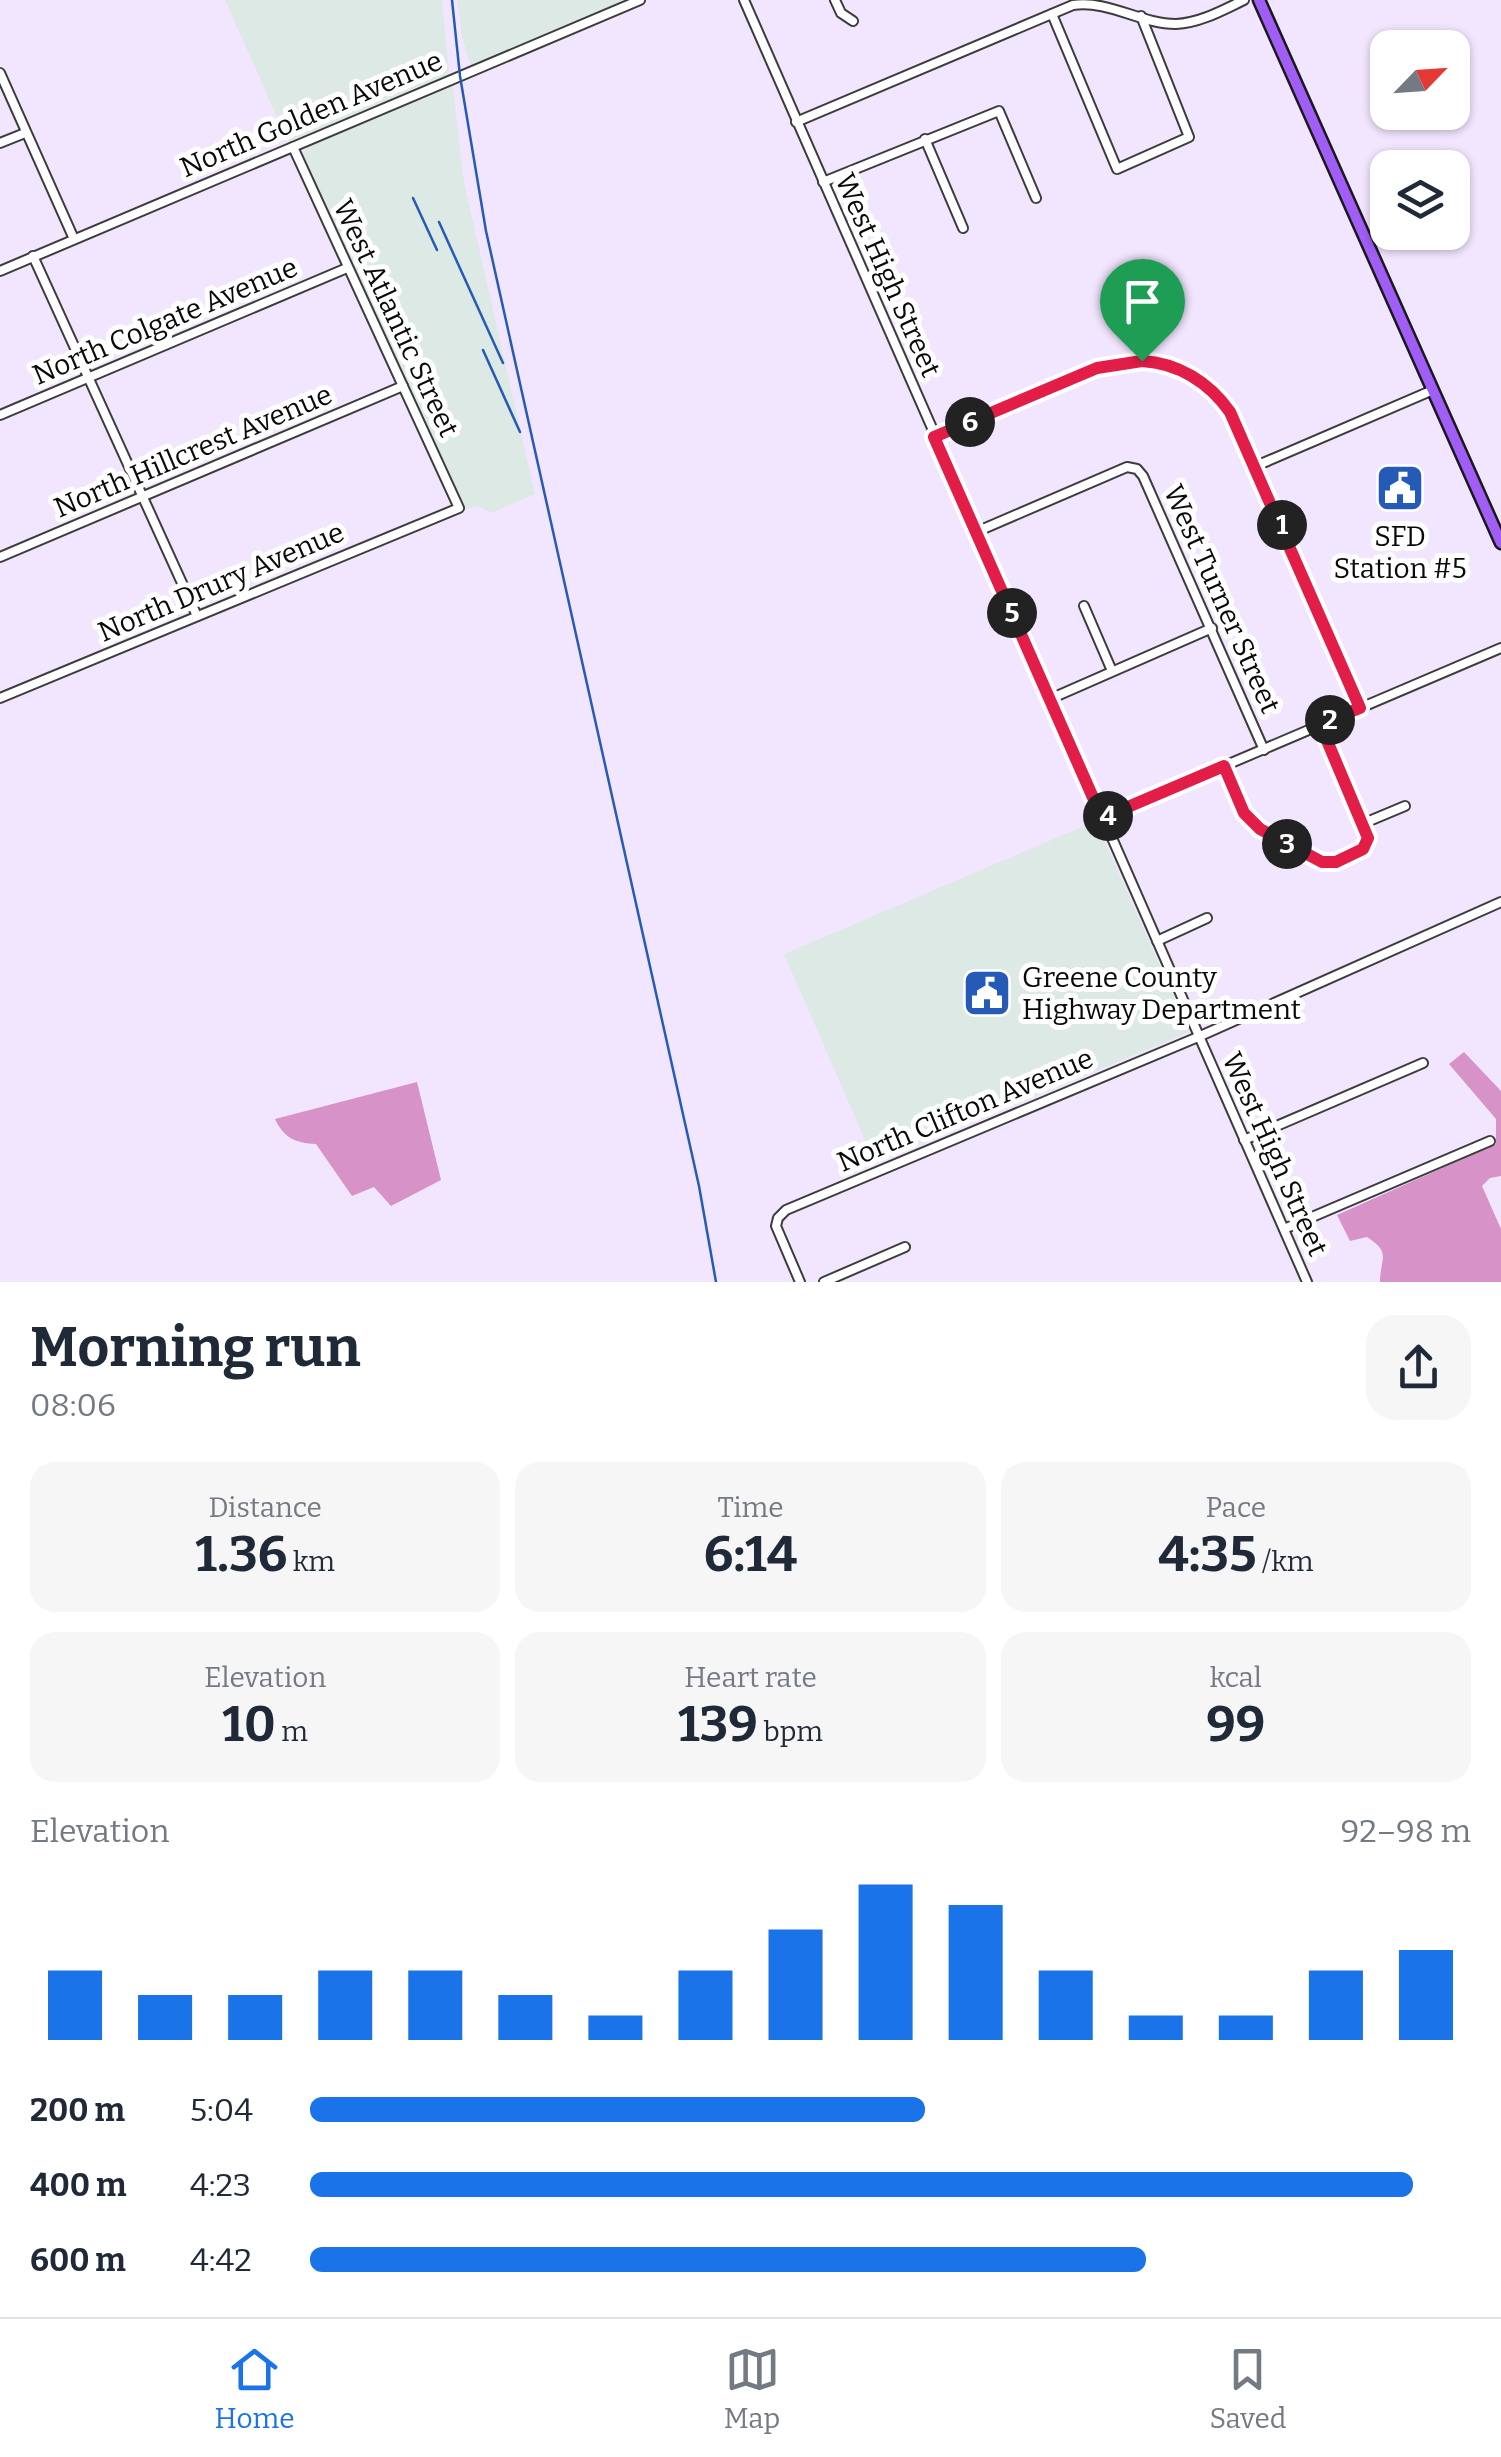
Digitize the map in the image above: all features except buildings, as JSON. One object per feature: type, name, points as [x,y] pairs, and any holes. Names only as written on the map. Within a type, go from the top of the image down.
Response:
[{"type":"main road","points":[[1258,0],[1501,543]]},
{"type":"street","name":"North Golden Avenue","points":[[0,271],[640,0]]},
{"type":"street","name":"West High Street","points":[[744,0],[1307,1282]]},
{"type":"street","points":[[835,0],[841,13],[853,21]]},
{"type":"street","points":[[796,122],[1074,6],[1092,3],[1167,23],[1187,23],[1244,0]]},
{"type":"street","points":[[1052,14],[1118,169],[1189,136],[1141,16]]},
{"type":"street","points":[[0,73],[74,239]]},
{"type":"street","points":[[823,182],[999,111],[1036,198]]},
{"type":"street","points":[[0,144],[26,133]]},
{"type":"street","points":[[926,139],[963,228]]},
{"type":"street","name":"West Atlantic Street","points":[[293,147],[459,508]]},
{"type":"street","points":[[33,256],[197,616]]},
{"type":"street","name":"North Colgate Avenue","points":[[0,415],[347,268]]},
{"type":"street","points":[[934,437],[1097,368],[1133,361],[1174,368],[1206,386],[1225,405],[1256,466],[1360,708]]},
{"type":"street","name":"North Hillcrest Avenue","points":[[0,557],[403,386]]},
{"type":"street","points":[[1256,466],[1432,390]]},
{"type":"street","name":"West Turner Street","points":[[976,532],[1127,468],[1137,468],[1264,750]]},
{"type":"street","name":"North Drury Avenue","points":[[0,698],[459,508]]},
{"type":"street","points":[[1084,606],[1112,671]]},
{"type":"street","points":[[1050,698],[1212,628]]},
{"type":"street","points":[[1102,818],[1501,648]]},
{"type":"street","points":[[1224,766],[1251,822],[1318,861],[1336,862],[1363,849],[1368,838],[1320,724]]},
{"type":"street","points":[[1362,824],[1405,806]]},
{"type":"street","name":"North Clifton Avenue","points":[[800,1282],[780,1236],[778,1218],[798,1204],[1198,1037],[1501,902]]},
{"type":"street","points":[[1157,942],[1207,918]]},
{"type":"street","points":[[1244,1140],[1423,1062]]},
{"type":"street","points":[[1284,1229],[1490,1141]]},
{"type":"street","points":[[824,1282],[905,1247]]},
{"type":"shaded area","points":[[225,0],[442,0],[449,74],[288,142]]},
{"type":"shaded area","points":[[457,0],[631,0],[471,67]]},
{"type":"shaded area","points":[[453,87],[464,182],[535,494],[491,513],[478,506],[463,510],[302,153],[312,144]]},
{"type":"shaded area","name":"Greene County Highway Department","points":[[1096,821],[1189,1032],[875,1163],[784,954]]},
{"type":"shaded area","points":[[1464,1052],[1501,1091],[1501,1176],[1490,1178],[1482,1186],[1501,1229],[1501,1282],[1380,1282],[1380,1247],[1367,1237],[1350,1241],[1337,1215],[1496,1144],[1496,1119],[1449,1064]]},
{"type":"shaded area","points":[[417,1082],[441,1180],[391,1206],[374,1187],[352,1196],[316,1144],[291,1138],[275,1119]]},
{"type":"railway","points":[[452,0],[460,76],[486,231],[699,1186],[716,1282]]},
{"type":"railway","points":[[413,198],[437,250]]},
{"type":"railway","points":[[439,222],[503,363]]},
{"type":"railway","points":[[483,350],[520,432]]},
{"type":"place","name":"SFD Station #5","points":[[1400,488]]},
{"type":"place","name":"Greene County Highway Department","points":[[987,993]]},
{"type":"route","points":[[1142,361],[1166,365],[1191,376],[1213,392],[1230,412],[1360,708],[1320,724],[1368,838],[1363,849],[1340,860],[1318,861],[1256,826],[1244,813],[1224,766],[1102,818],[934,437],[1097,368],[1142,361]]}]
